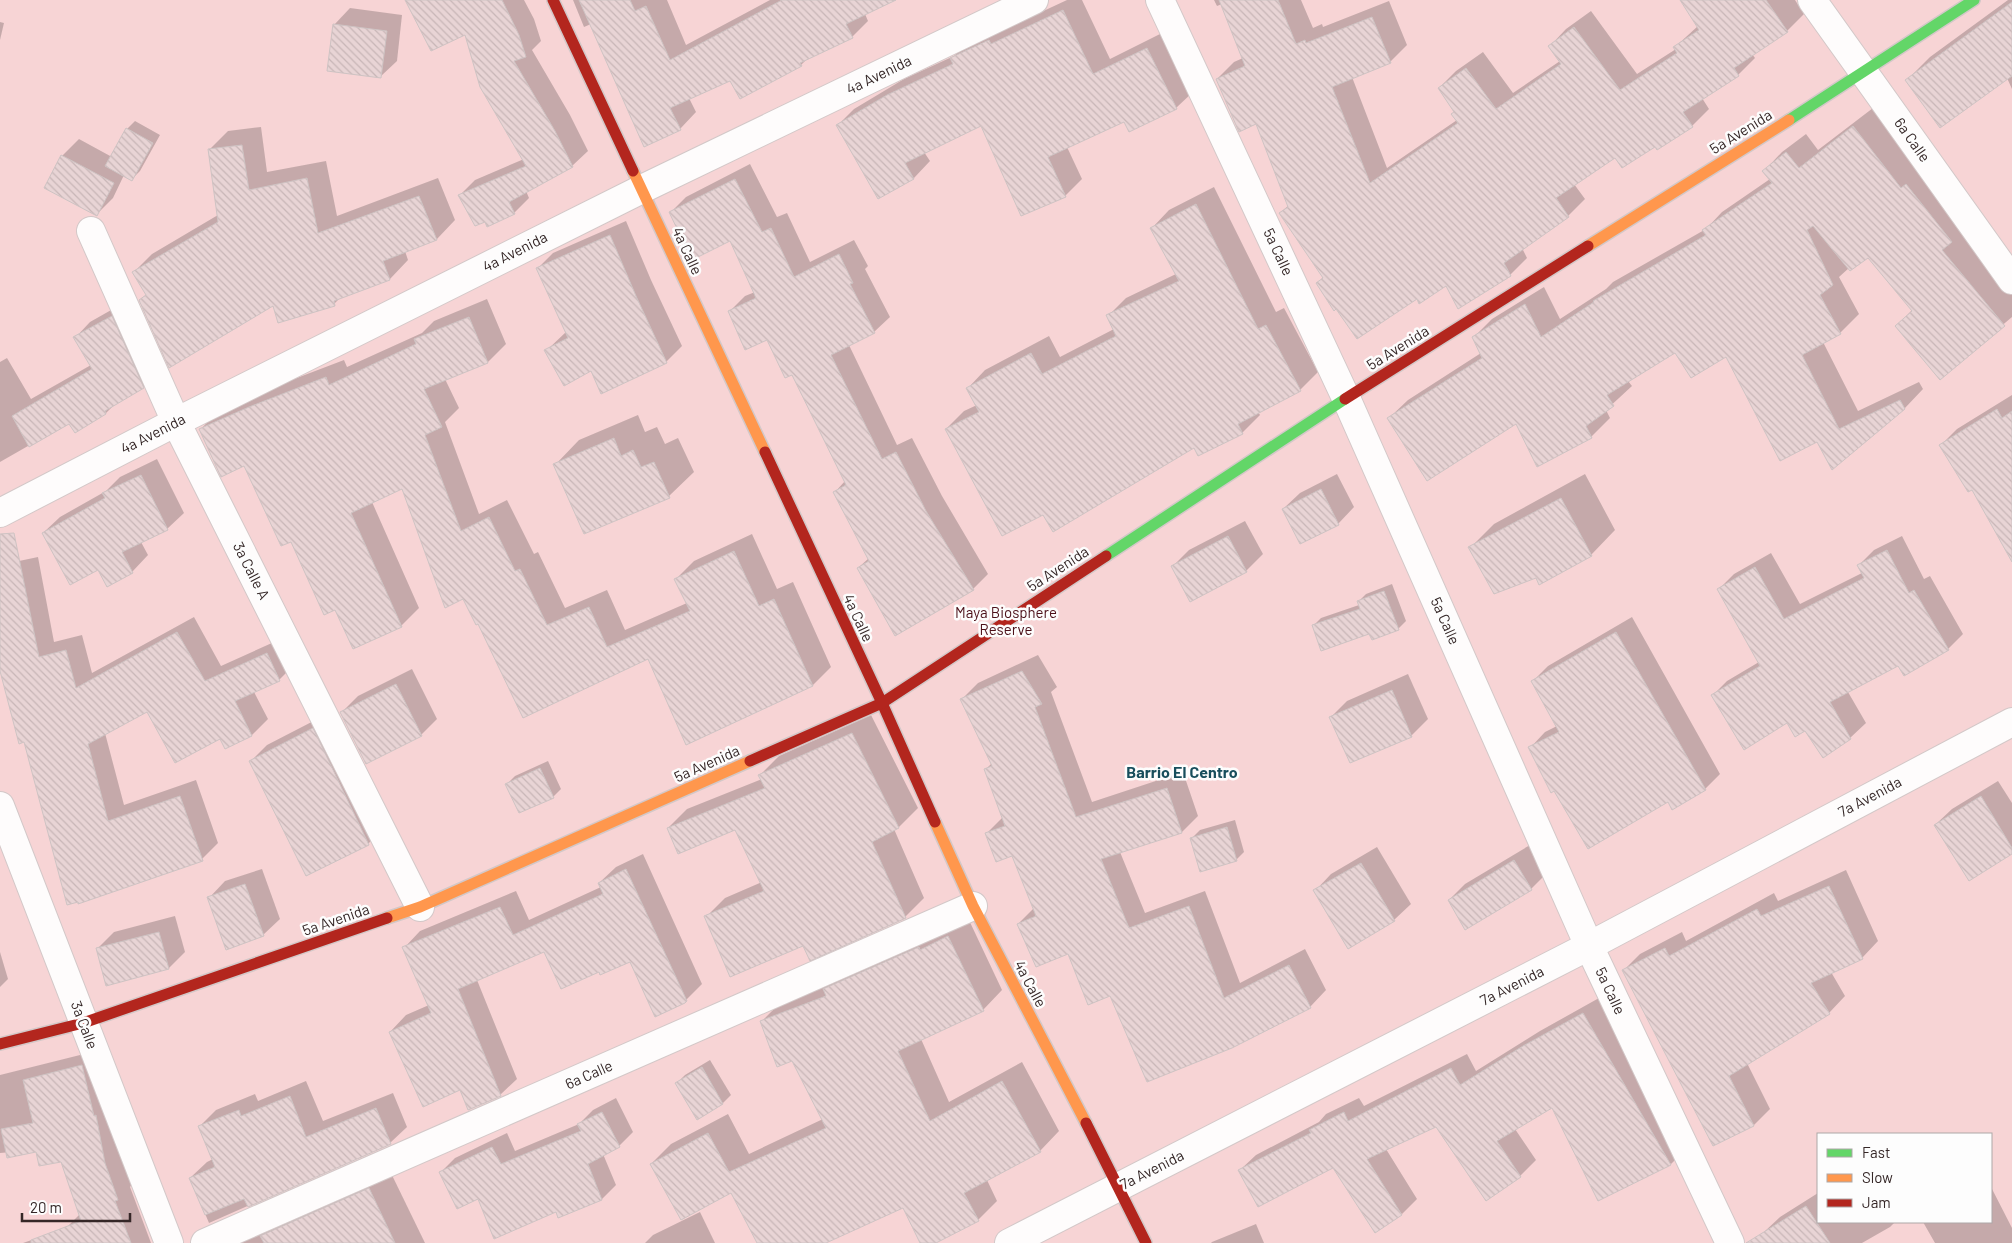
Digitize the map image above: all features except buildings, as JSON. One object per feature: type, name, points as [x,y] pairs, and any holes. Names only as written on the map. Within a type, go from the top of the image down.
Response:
[{"type":"street","name":"4a Calle","points":[[554,0],[882,703],[972,906],[1119,1187],[1146,1243]]},
{"type":"street","name":"4a Avenida","points":[[0,512],[642,189],[1034,0]]},
{"type":"street","name":"5a Calle","points":[[1160,0],[1346,398],[1589,946],[1730,1243]]},
{"type":"street","name":"6a Calle","points":[[1812,0],[2012,280]]},
{"type":"street","name":"5a Avenida","points":[[0,1044],[83,1023],[420,907],[882,703],[1346,398],[1865,72],[1974,0]]},
{"type":"street","name":"3a Calle A","points":[[91,231],[176,422],[420,907]]},
{"type":"street","name":"7a Avenida","points":[[1008,1243],[1589,946],[2012,722]]},
{"type":"street","name":"3a Calle","points":[[0,806],[169,1243]]},
{"type":"street","name":"6a Calle","points":[[205,1243],[972,906]]},
{"type":"green space","name":"Maya Biosphere Reserve","points":[[0,0],[2012,0],[2012,1243],[0,1243]]},
{"type":"traffic: fast","points":[[1789,120],[1974,0]]},
{"type":"traffic: fast","points":[[1106,556],[1345,399]]},
{"type":"traffic: slow","points":[[1588,246],[1789,120]]},
{"type":"traffic: slow","points":[[633,171],[765,452]]},
{"type":"traffic: slow","points":[[387,918],[420,907],[750,761]]},
{"type":"traffic: slow","points":[[935,822],[973,906],[1086,1123]]},
{"type":"traffic: jam","points":[[553,0],[633,171]]},
{"type":"traffic: jam","points":[[1345,399],[1588,246]]},
{"type":"traffic: jam","points":[[765,452],[882,703],[935,822]]},
{"type":"traffic: jam","points":[[750,761],[882,703],[1106,556]]},
{"type":"traffic: jam","points":[[0,1044],[83,1023],[387,918]]},
{"type":"traffic: jam","points":[[1086,1123],[1146,1243]]},
{"type":"district","name":"Barrio El Centro","points":[[1182,772]]}]
